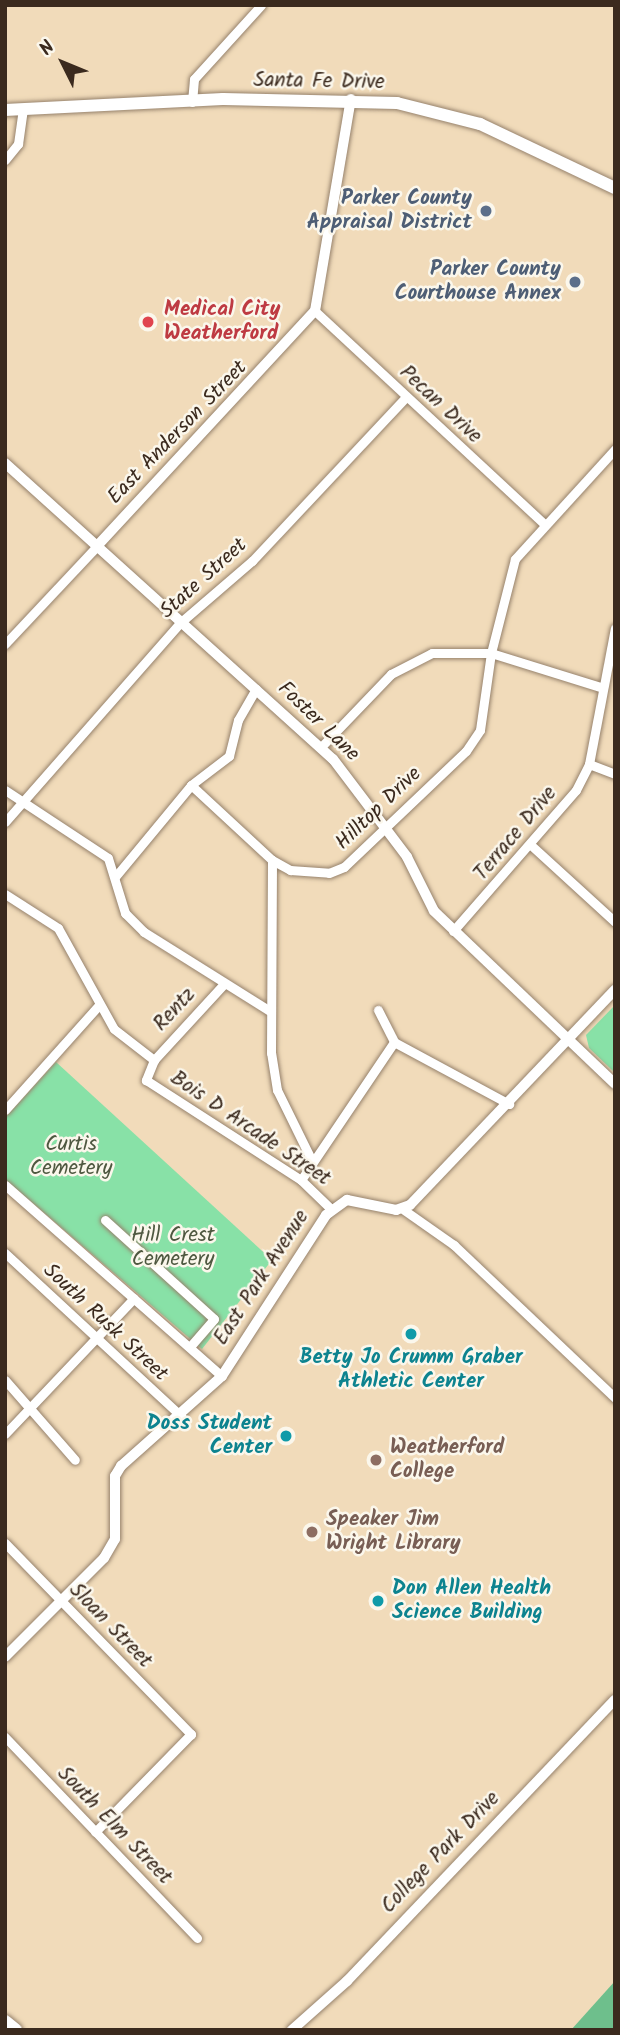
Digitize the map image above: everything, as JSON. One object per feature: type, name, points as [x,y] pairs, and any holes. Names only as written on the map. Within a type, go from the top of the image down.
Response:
[{"type":"main road","name":"Santa Fe Drive","points":[[5,110],[351,99],[480,124],[615,188]]},
{"type":"main road","points":[[5,2022],[15,2030]]},
{"type":"street","points":[[192,102],[194,79],[261,5]]},
{"type":"street","points":[[315,312],[351,99]]},
{"type":"street","points":[[5,160],[18,144],[23,110]]},
{"type":"street","name":"Pecan Drive","points":[[315,312],[543,523]]},
{"type":"street","name":"East Anderson Street","points":[[5,644],[315,312]]},
{"type":"street","name":"State Street","points":[[5,822],[181,622],[252,561],[405,398]]},
{"type":"street","name":"Hilltop Drive","points":[[272,860],[290,870],[329,873],[344,867],[481,730],[491,653],[515,559],[543,523],[615,449]]},
{"type":"street","name":"Foster Lane","points":[[5,463],[320,747],[382,829],[453,931],[568,1040]]},
{"type":"street","name":"Terrace Drive","points":[[453,931],[533,847],[589,764],[600,687],[614,631]]},
{"type":"street","points":[[320,747],[407,661],[463,649],[491,653],[600,687]]},
{"type":"street","points":[[116,877],[191,785],[235,748],[238,720],[256,689]]},
{"type":"street","points":[[589,764],[615,774]]},
{"type":"street","points":[[191,785],[272,860],[270,1011],[277,1090],[312,1161]]},
{"type":"street","points":[[5,790],[92,844],[108,858],[125,913],[223,985],[270,1011]]},
{"type":"street","points":[[533,847],[615,922]]},
{"type":"street","name":"Bois D Arcade Street","points":[[5,894],[58,928],[99,1005],[132,1048],[154,1060],[146,1080],[301,1180],[331,1209]]},
{"type":"street","name":"Rentz","points":[[154,1060],[223,985]]},
{"type":"street","points":[[615,990],[509,1104],[404,1210],[454,1245],[615,1398]]},
{"type":"street","points":[[5,1110],[99,1005]]},
{"type":"street","points":[[378,1010],[394,1042],[509,1104]]},
{"type":"street","points":[[568,1040],[615,1084]]},
{"type":"street","points":[[301,1180],[394,1042]]},
{"type":"street","points":[[5,1185],[222,1376]]},
{"type":"street","name":"East Park Avenue","points":[[5,1657],[61,1601],[116,1539],[115,1476],[121,1466],[182,1417],[222,1376],[331,1209],[355,1200],[404,1210]]},
{"type":"street","points":[[105,1220],[214,1319],[190,1347]]},
{"type":"street","name":"South Rusk Street","points":[[5,1253],[182,1417]]},
{"type":"street","points":[[5,1434],[134,1298]]},
{"type":"street","points":[[5,1380],[33,1406],[75,1460]]},
{"type":"street","name":"Sloan Street","points":[[5,1542],[191,1734],[95,1832]]},
{"type":"street","name":"College Park Drive","points":[[292,2030],[347,1981],[615,1700]]},
{"type":"street","name":"South Elm Street","points":[[5,1737],[197,1938]]},
{"type":"green space","points":[[615,1005],[615,1073],[589,1048],[586,1035]]},
{"type":"green space","points":[[56,1062],[272,1260],[202,1349],[5,1179],[5,1118]]},
{"type":"green space","points":[[615,1981],[615,2030],[571,2030]]},
{"type":"place","name":"Parker County Appraisal District","points":[[486,211]]},
{"type":"place","name":"Parker County Courthouse Annex","points":[[575,282]]},
{"type":"place","name":"Medical City Weatherford","points":[[148,322]]},
{"type":"place","name":"Betty Jo Crumm Graber Athletic Center","points":[[411,1334]]},
{"type":"place","name":"Doss Student Center","points":[[286,1436]]},
{"type":"place","name":"Weatherford College","points":[[376,1460]]},
{"type":"place","name":"Speaker Jim Wright Library","points":[[312,1532]]},
{"type":"place","name":"Don Allen Health Science Building","points":[[378,1601]]},
{"type":"park label","name":"Curtis Cemetery","points":[[71,1157]]},
{"type":"park label","name":"Hill Crest Cemetery","points":[[173,1248]]}]
